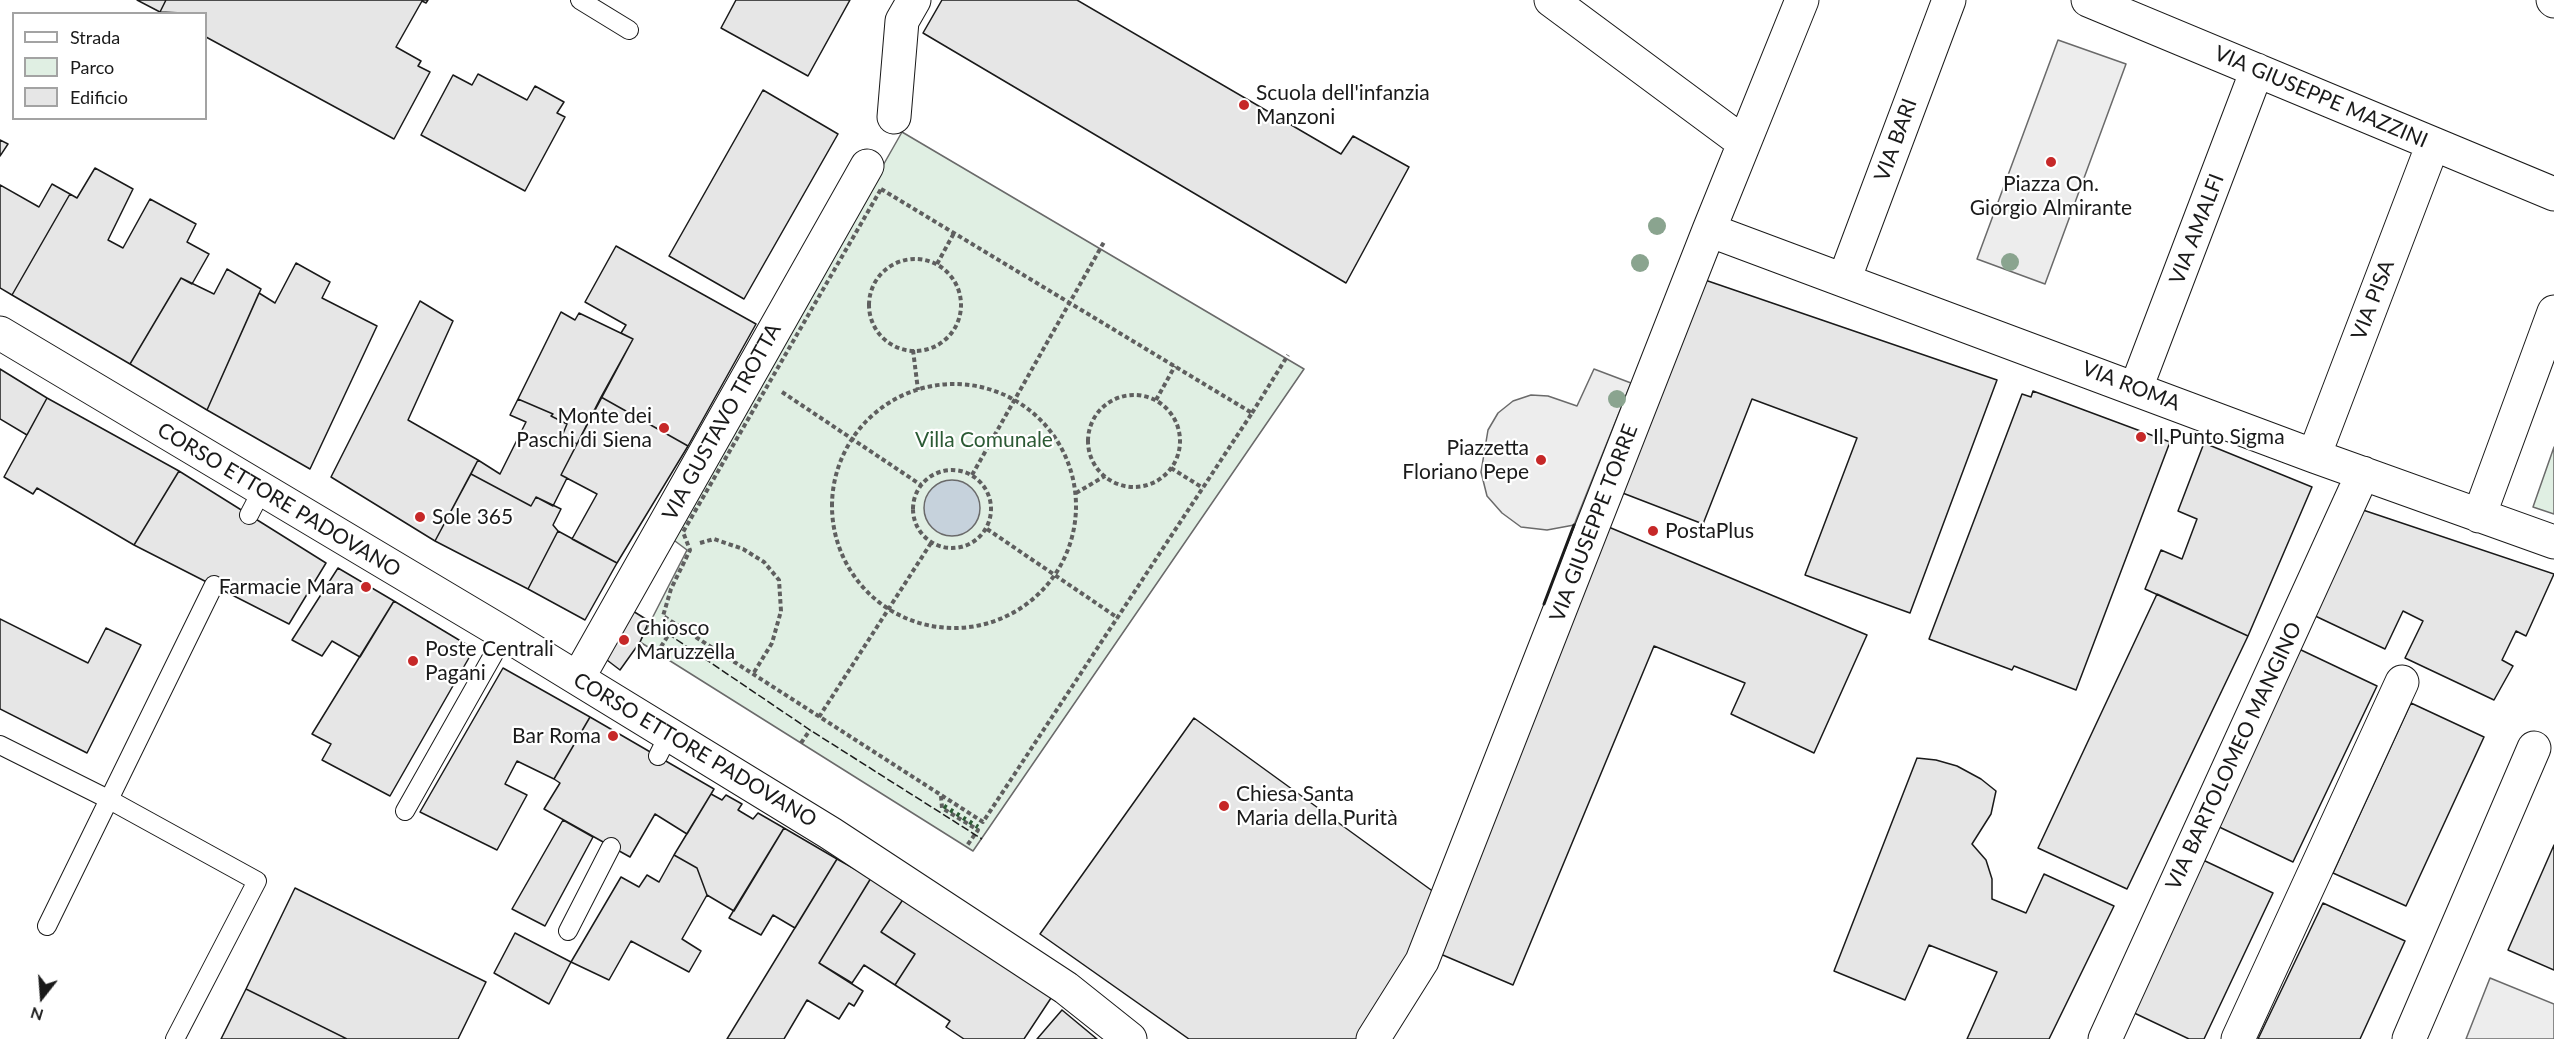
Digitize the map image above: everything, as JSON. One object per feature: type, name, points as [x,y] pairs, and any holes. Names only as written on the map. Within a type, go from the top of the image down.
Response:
[{"type":"street","points":[[894,117],[902,21],[914,0]]},
{"type":"street","points":[[1551,0],[1744,142]]},
{"type":"street","name":"VIA GIUSEPPE TORRE","points":[[1373,1039],[1422,961],[1709,230],[1802,0]]},
{"type":"street","name":"VIA BARI","points":[[1844,280],[1949,0]]},
{"type":"street","name":"VIA GIUSEPPE MAZZINI","points":[[2088,0],[2554,194]]},
{"type":"street","name":"VIA AMALFI","points":[[2136,388],[2257,70]]},
{"type":"street","name":"VIA PISA","points":[[2314,456],[2433,144]]},
{"type":"street","name":"VIA GUSTAVO TROTTA","points":[[578,678],[867,166]]},
{"type":"street","name":"VIA ROMA","points":[[1709,230],[2314,456],[2554,542]]},
{"type":"street","points":[[2479,516],[2554,312]]},
{"type":"street","name":"CORSO ETTORE PADOVANO","points":[[0,333],[256,503],[505,634],[578,678],[663,745],[830,833],[1056,981],[1130,1039]]},
{"type":"street","name":"VIA BARTOLOMEO MANGINO","points":[[2105,1039],[2363,473]]},
{"type":"street","points":[[2238,1039],[2402,682]]},
{"type":"street","points":[[2409,1039],[2535,748]]},
{"type":"lane","points":[[580,0],[629,30]]},
{"type":"lane","points":[[47,926],[214,585]]},
{"type":"lane","points":[[405,811],[505,634]]},
{"type":"lane","points":[[0,745],[108,799],[257,881],[175,1039]]},
{"type":"lane","points":[[568,930],[610,847]]},
{"type":"path","points":[[690,550],[683,532],[881,189],[1252,413]]},
{"type":"path","points":[[937,264],[954,233]]},
{"type":"path","points":[[972,475],[1104,242]]},
{"type":"path","points":[[922,259],[937,264],[949,273],[957,287],[961,302],[959,318],[952,332],[941,343],[928,349],[913,351],[898,348],[886,341],[876,330],[870,316],[869,302],[872,288],[879,275],[898,262],[922,259]]},
{"type":"path","points":[[913,351],[918,390]]},
{"type":"path","points":[[966,847],[1288,356]]},
{"type":"path","points":[[1156,400],[1175,366]]},
{"type":"path","points":[[769,383],[921,485]]},
{"type":"path","points":[[950,383],[991,389],[1028,407],[1058,438],[1074,474],[1078,513],[1069,552],[1049,587],[1018,612],[982,627],[942,629],[903,619],[888,610],[870,596],[846,565],[832,525],[833,484],[847,445],[873,412],[909,391],[918,390],[950,383]]},
{"type":"path","points":[[1125,395],[1141,395],[1156,400],[1177,422],[1179,446],[1171,468],[1160,479],[1147,485],[1132,487],[1118,484],[1105,476],[1095,465],[1089,452],[1088,438],[1091,424],[1099,411],[1110,401],[1125,395]]},
{"type":"path","points":[[1171,468],[1203,488]]},
{"type":"path","points":[[948,469],[972,475],[989,493],[992,505],[987,529],[979,539],[956,548],[931,543],[916,524],[913,513],[913,501],[921,485],[936,473],[948,469]]},
{"type":"path","points":[[1076,493],[1105,476]]},
{"type":"path","points":[[987,529],[1118,618]]},
{"type":"path","points":[[753,674],[772,643],[781,611],[779,580],[764,562],[743,549],[714,539],[702,542],[690,550],[671,589],[663,616],[941,796],[983,822]]},
{"type":"path","points":[[819,717],[931,543]]},
{"type":"path","points":[[657,653],[669,634]]},
{"type":"path","points":[[801,743],[810,730]]},
{"type":"path","points":[[941,796],[942,808],[978,830]]},
{"type":"green space","name":"Villa Comunale","points":[[902,132],[1304,369],[973,851],[640,642],[687,550],[671,538]]},
{"type":"green space","points":[[2554,447],[2554,514],[2533,507]]},
{"type":"shaded area","name":"Piazza On. Giorgio Almirante","points":[[2058,40],[2126,64],[2045,284],[1977,259]]},
{"type":"shaded area","name":"Piazzetta Floriano Pepe","points":[[1594,369],[1631,383],[1574,525],[1547,530],[1521,527],[1502,513],[1487,496],[1481,472],[1488,430],[1498,413],[1513,401],[1531,395],[1548,396],[1577,406]]},
{"type":"shaded area","points":[[952,480],[963,482],[972,488],[978,497],[980,508],[978,519],[972,528],[963,534],[952,536],[941,534],[932,528],[926,519],[924,508],[926,497],[932,488],[941,482]]},
{"type":"shaded area","points":[[2490,978],[2554,1004],[2554,1039],[2466,1039]]},
{"type":"building","points":[[137,0],[166,0],[160,12]]},
{"type":"building","points":[[166,0],[428,0],[426,3],[422,1],[396,47],[421,61],[418,66],[430,72],[394,139],[207,38],[207,12],[160,12]]},
{"type":"building","points":[[736,0],[850,0],[808,76],[721,28]]},
{"type":"building","points":[[942,0],[1077,0],[1341,154],[1353,136],[1409,167],[1346,283],[923,33]]},
{"type":"building","points":[[478,74],[527,100],[535,86],[564,102],[557,113],[565,117],[525,191],[421,135],[453,75],[472,85]]},
{"type":"building","points":[[763,90],[838,134],[744,299],[669,256]]},
{"type":"building","points":[[0,140],[8,144],[0,156]]},
{"type":"building","points":[[95,168],[133,189],[108,240],[123,248],[150,199],[196,224],[187,242],[209,254],[192,284],[181,278],[130,364],[12,295],[70,194],[77,198]]},
{"type":"building","points":[[52,184],[70,194],[12,295],[0,288],[0,185],[39,207]]},
{"type":"building","points":[[616,246],[756,324],[688,446],[601,397],[633,339],[621,333],[626,325],[585,302]]},
{"type":"building","points":[[296,263],[330,282],[322,298],[377,326],[310,469],[207,410],[259,293],[275,303]]},
{"type":"building","points":[[227,269],[261,289],[207,410],[130,364],[181,278],[214,294]]},
{"type":"building","points":[[1705,280],[1997,380],[1910,613],[1805,575],[1857,438],[1752,399],[1703,524],[1620,492]]},
{"type":"building","points":[[420,301],[453,321],[408,420],[478,460],[435,541],[331,477]]},
{"type":"building","points":[[561,312],[575,320],[579,313],[633,339],[577,444],[562,436],[567,424],[551,416],[553,414],[518,399]]},
{"type":"building","points":[[0,369],[47,398],[27,435],[0,419]]},
{"type":"building","points":[[2033,391],[2170,442],[2076,690],[2014,666],[2012,670],[1929,639],[2022,394],[2031,397]]},
{"type":"building","points":[[601,397],[688,446],[617,563],[572,539],[597,494],[561,475]]},
{"type":"building","points":[[47,398],[179,471],[134,545],[37,488],[33,494],[4,477]]},
{"type":"building","points":[[518,399],[553,414],[551,416],[567,424],[562,436],[577,444],[561,475],[567,478],[553,506],[536,497],[531,506],[471,474],[478,460],[500,474],[526,422],[510,415]]},
{"type":"building","points":[[2204,443],[2312,487],[2248,636],[2145,589],[2161,550],[2182,559],[2197,519],[2178,511]]},
{"type":"building","points":[[179,471],[326,563],[289,624],[134,545]]},
{"type":"building","points":[[471,474],[531,506],[536,497],[561,509],[553,525],[558,531],[528,589],[435,541]]},
{"type":"building","points":[[2360,509],[2554,574],[2526,636],[2516,631],[2502,660],[2513,666],[2494,700],[2405,658],[2423,621],[2403,611],[2385,649],[2311,614]]},
{"type":"building","points":[[1599,523],[1867,635],[1814,753],[1731,714],[1745,683],[1654,646],[1513,985],[1431,950]]},
{"type":"building","points":[[558,531],[617,563],[585,620],[528,589]]},
{"type":"building","points":[[338,568],[394,601],[360,657],[332,641],[322,656],[292,640]]},
{"type":"building","points":[[2157,594],[2248,636],[2127,889],[2038,848]]},
{"type":"building","points":[[394,601],[474,649],[390,796],[322,760],[331,744],[312,734]]},
{"type":"building","name":"Chiosco Maruzzella","points":[[628,608],[649,621],[640,642],[620,670],[603,657]]},
{"type":"building","points":[[0,619],[88,663],[106,628],[141,645],[87,753],[0,709]]},
{"type":"building","points":[[2299,649],[2377,686],[2293,862],[2215,825]]},
{"type":"building","points":[[503,668],[590,717],[554,779],[517,761],[505,784],[527,795],[497,850],[420,812]]},
{"type":"building","points":[[2411,703],[2484,737],[2406,906],[2333,873]]},
{"type":"building","points":[[590,717],[714,789],[687,834],[655,814],[630,857],[544,809],[560,783],[554,779]]},
{"type":"building","name":"Chiesa Santa Maria della Purità","points":[[1194,718],[1438,895],[1399,979],[1357,1039],[1189,1039],[1040,934]]},
{"type":"building","points":[[1917,758],[1957,766],[1981,779],[1996,791],[1991,814],[1972,844],[1986,860],[1992,879],[1992,899],[2026,913],[2044,874],[2114,906],[2049,1039],[1967,1039],[1997,972],[1929,945],[1905,1000],[1834,971]]},
{"type":"building","points":[[711,794],[722,800],[726,795],[742,804],[738,810],[753,819],[758,813],[784,828],[734,911],[707,895],[697,868],[674,855]]},
{"type":"building","points":[[563,820],[593,837],[545,926],[512,909]]},
{"type":"building","points":[[784,828],[837,859],[795,928],[773,915],[761,935],[729,918]]},
{"type":"building","points":[[2554,845],[2554,970],[2508,950]]},
{"type":"building","points":[[674,855],[697,868],[707,895],[682,939],[701,951],[689,972],[631,941],[609,980],[571,962],[621,877],[639,887],[647,875],[659,882]]},
{"type":"building","points":[[837,859],[871,878],[819,963],[863,991],[854,1006],[849,1003],[839,1019],[807,1000],[784,1039],[727,1039]]},
{"type":"building","points":[[2203,860],[2273,893],[2204,1039],[2189,1039],[2130,1011]]},
{"type":"building","points":[[871,878],[904,898],[881,932],[915,954],[895,985],[864,965],[852,983],[819,963]]},
{"type":"building","points":[[295,888],[486,982],[458,1039],[347,1039],[246,989]]},
{"type":"building","points":[[904,898],[1053,995],[1024,1039],[964,1039],[946,1027],[950,1021],[895,985],[915,954],[881,932]]},
{"type":"building","points":[[2323,903],[2405,941],[2360,1039],[2258,1039]]},
{"type":"building","points":[[515,933],[571,962],[549,1004],[494,973]]},
{"type":"building","points":[[246,989],[347,1039],[221,1039]]},
{"type":"building","points":[[1062,1010],[1097,1039],[1037,1039]]},
{"type":"hedge","points":[[944,806],[978,827]]},
{"type":"fence","points":[[649,621],[810,730],[982,839]]},
{"type":"wall","points":[[1544,604],[1574,525]]},
{"type":"place","name":"Scuola dell'infanzia Manzoni","points":[[1244,105]]},
{"type":"place","name":"Piazza On. Giorgio Almirante","points":[[2051,162]]},
{"type":"place","name":"Monte dei Paschi di Siena","points":[[664,428]]},
{"type":"place","name":"Il Punto Sigma","points":[[2141,437]]},
{"type":"place","name":"Piazzetta Floriano Pepe","points":[[1541,460]]},
{"type":"place","name":"Sole 365","points":[[420,517]]},
{"type":"place","name":"PostaPlus","points":[[1653,531]]},
{"type":"place","name":"Farmacie Mara","points":[[366,587]]},
{"type":"place","name":"Chiosco Maruzzella","points":[[624,640]]},
{"type":"place","name":"Poste Centrali Pagani","points":[[413,661]]},
{"type":"place","name":"Bar Roma","points":[[613,736]]},
{"type":"place","name":"Chiesa Santa Maria della Purità","points":[[1224,806]]}]
